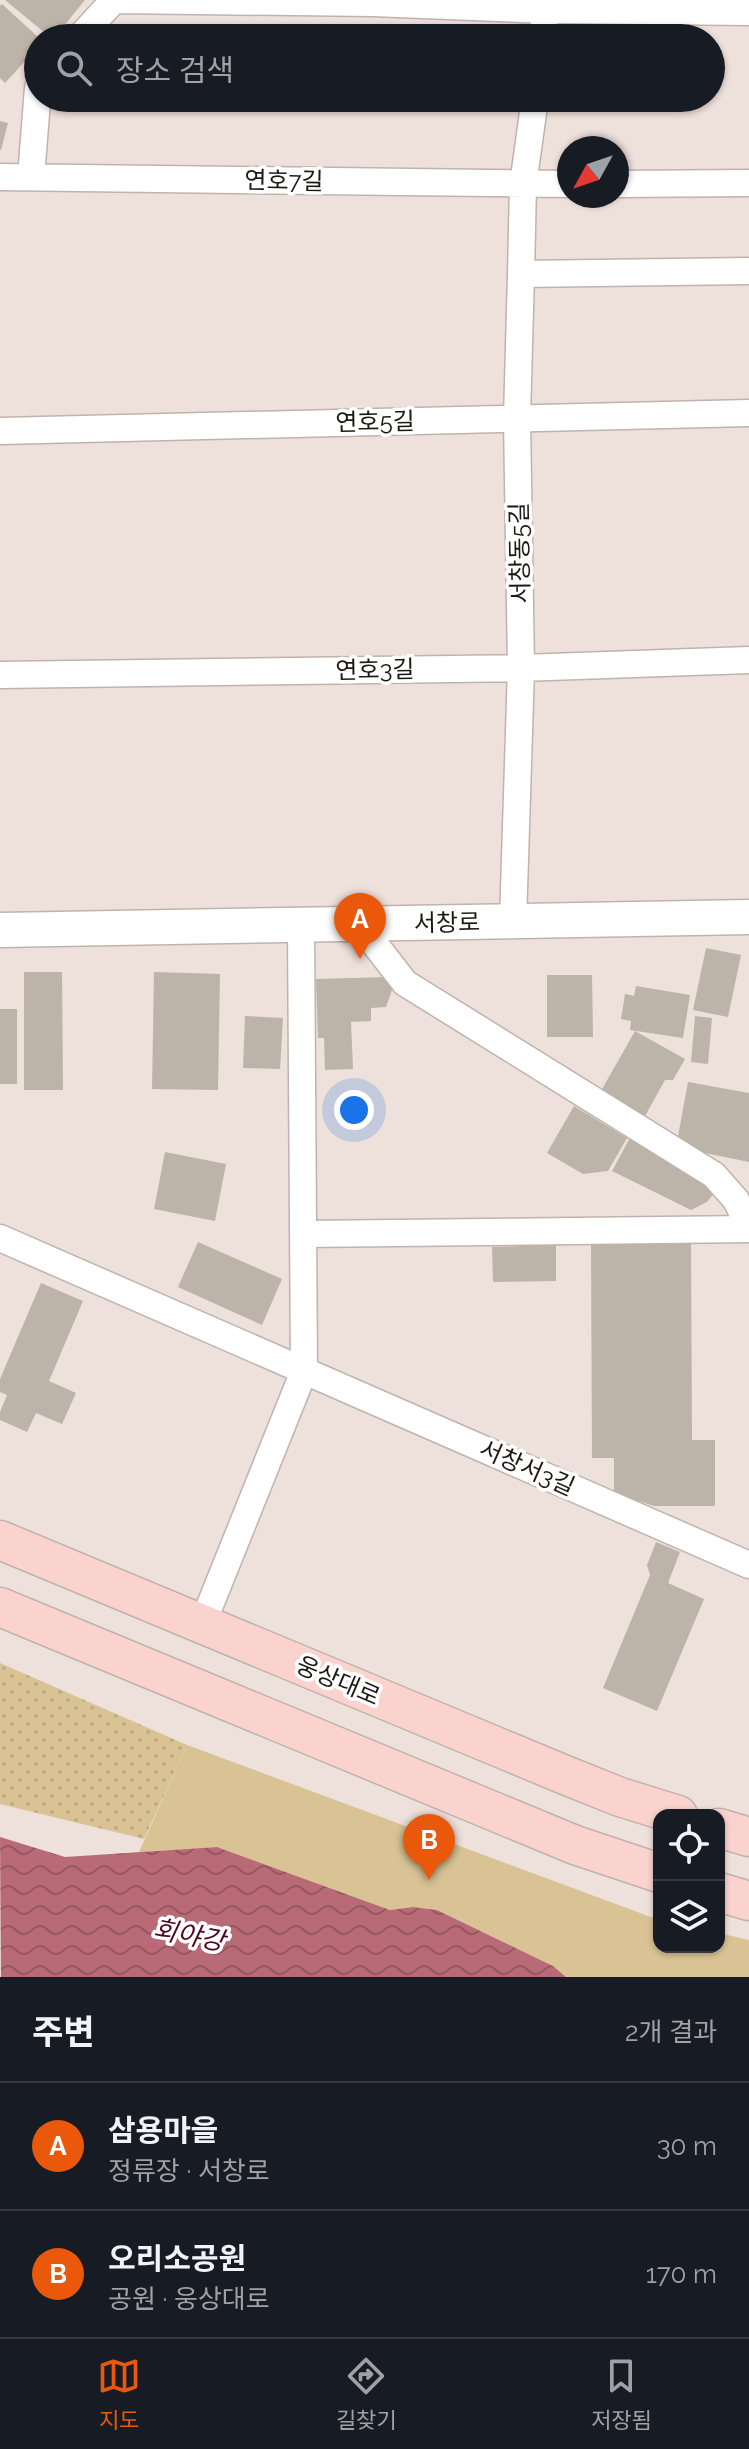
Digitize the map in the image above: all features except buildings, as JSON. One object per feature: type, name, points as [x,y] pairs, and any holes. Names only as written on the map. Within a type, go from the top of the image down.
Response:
[{"type":"main road","name":"웅상대로","points":[[0,1540],[565,1775],[659,1809]]},
{"type":"main road","points":[[0,1607],[433,1788],[575,1845],[653,1871]]},
{"type":"main road","points":[[725,1830],[749,1837]]},
{"type":"main road","points":[[725,1894],[749,1901]]},
{"type":"street","points":[[92,24],[114,0],[712,5],[749,12]]},
{"type":"street","points":[[31,177],[36,112]]},
{"type":"street","name":"서창동5길","points":[[513,922],[521,668],[517,418],[523,185],[533,112]]},
{"type":"street","name":"연호7길","points":[[0,177],[557,184]]},
{"type":"street","points":[[629,184],[749,183]]},
{"type":"street","points":[[521,274],[749,271]]},
{"type":"street","name":"연호5길","points":[[0,431],[749,413]]},
{"type":"street","name":"연호3길","points":[[0,675],[521,668],[749,660]]},
{"type":"street","name":"서창로","points":[[0,930],[749,917]]},
{"type":"street","points":[[304,1234],[749,1227],[736,1200],[714,1175],[405,983],[360,925]]},
{"type":"street","points":[[202,1625],[304,1371],[301,926]]},
{"type":"street","name":"서창서3길","points":[[0,1238],[749,1565]]},
{"type":"shaded area","points":[[0,1663],[187,1745],[144,1839],[0,1804]]},
{"type":"shaded area","points":[[187,1745],[653,1918],[653,1953],[725,1953],[725,1934],[749,1940],[749,1977],[566,1977],[553,1966],[437,1910],[413,1907],[390,1910],[217,1847],[139,1852]]},
{"type":"water","name":"회야강","points":[[0,1837],[65,1857],[217,1847],[390,1910],[413,1907],[437,1910],[553,1966],[566,1977],[1,1977]]},
{"type":"place","name":"삼용마을","points":[[360,959]]},
{"type":"place","name":"오리소공원","points":[[429,1880]]}]
